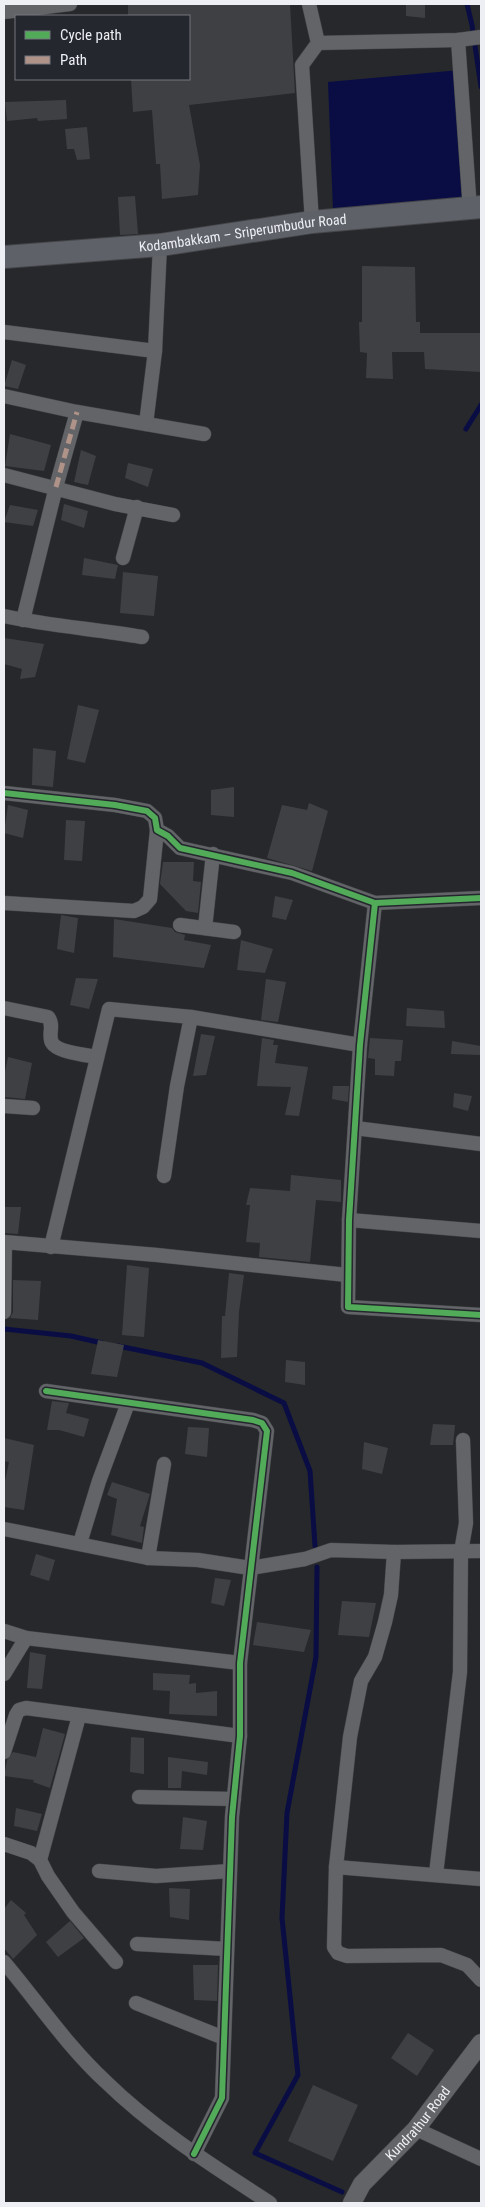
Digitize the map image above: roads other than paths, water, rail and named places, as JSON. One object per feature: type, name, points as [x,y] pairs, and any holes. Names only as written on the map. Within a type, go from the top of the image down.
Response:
[{"type":"main road","name":"Kodambakkam – Sriperumbudur Road","points":[[4,257],[160,245],[312,222],[476,209]]},
{"type":"street","points":[[4,12],[70,4]]},
{"type":"street","points":[[309,4],[318,43],[302,65],[312,222]]},
{"type":"street","points":[[318,43],[458,40],[481,37]]},
{"type":"street","points":[[458,40],[476,209]]},
{"type":"street","points":[[146,424],[155,351],[160,245]]},
{"type":"street","points":[[4,332],[155,351]]},
{"type":"street","points":[[4,396],[77,412],[204,434]]},
{"type":"street","points":[[23,620],[77,412]]},
{"type":"street","points":[[4,475],[56,487],[115,504],[173,515]]},
{"type":"street","points":[[123,558],[137,507]]},
{"type":"street","points":[[4,616],[142,637]]},
{"type":"street","points":[[4,793],[147,811],[155,818],[157,830],[150,899],[144,907],[134,911],[4,903]]},
{"type":"street","points":[[157,830],[168,836],[180,848],[214,854],[292,873],[375,903],[481,898]]},
{"type":"street","points":[[205,928],[214,854]]},
{"type":"street","points":[[375,903],[360,1045],[349,1220],[348,1307],[481,1315]]},
{"type":"street","points":[[180,925],[234,932]]},
{"type":"street","points":[[4,1008],[48,1018],[52,1022],[51,1040],[54,1046],[60,1050],[97,1057]]},
{"type":"street","points":[[51,1247],[109,1009],[191,1018],[360,1045]]},
{"type":"street","points":[[164,1176],[177,1086],[191,1018]]},
{"type":"street","points":[[4,1106],[33,1108]]},
{"type":"street","points":[[355,1128],[481,1144]]},
{"type":"street","points":[[349,1220],[481,1230]]},
{"type":"street","points":[[4,1312],[4,1242],[157,1255],[347,1275]]},
{"type":"street","points":[[46,1391],[253,1420],[262,1423],[267,1431],[240,1663],[240,1736],[230,1871],[222,2098],[194,2154]]},
{"type":"street","points":[[80,1543],[99,1481],[128,1402]]},
{"type":"street","points":[[436,1874],[460,1672],[461,1552],[466,1523],[464,1440]]},
{"type":"street","points":[[148,1558],[164,1464]]},
{"type":"street","points":[[4,1529],[148,1558],[198,1560],[250,1568],[304,1559],[332,1550],[394,1552],[481,1551]]},
{"type":"street","points":[[394,1552],[391,1595],[385,1622],[375,1658],[360,1681],[354,1710],[336,1867],[334,1947],[338,1953],[347,1956],[442,1955],[467,1964],[481,1980]]},
{"type":"street","points":[[4,1631],[26,1638],[240,1663]]},
{"type":"street","points":[[4,1674],[26,1638]]},
{"type":"street","points":[[4,1752],[19,1710],[26,1708],[240,1736]]},
{"type":"street","points":[[40,1860],[79,1716]]},
{"type":"street","points":[[139,1797],[234,1799]]},
{"type":"street","points":[[4,1844],[31,1853],[40,1860],[48,1876],[73,1912],[116,1962]]},
{"type":"street","points":[[336,1867],[481,1879]]},
{"type":"street","points":[[99,1871],[156,1876],[230,1871]]},
{"type":"street","points":[[138,1944],[228,1950]]},
{"type":"street","points":[[4,1962],[103,2080],[134,2108],[194,2154],[270,2203]]},
{"type":"street","points":[[136,2003],[224,2038]]},
{"type":"street","name":"Kundrathur Road","points":[[352,2203],[362,2184],[416,2128],[481,2043]]},
{"type":"street","points":[[416,2128],[481,2159]]},
{"type":"waterway","points":[[467,4],[481,87]]},
{"type":"waterway","points":[[466,429],[481,405]]},
{"type":"waterway","points":[[4,1329],[71,1336],[102,1343]]},
{"type":"waterway","points":[[118,1346],[202,1363],[284,1403],[310,1471],[315,1546]]},
{"type":"waterway","points":[[317,1567],[316,1657],[287,1813],[282,1918],[298,2075],[255,2153],[342,2192]]}]
